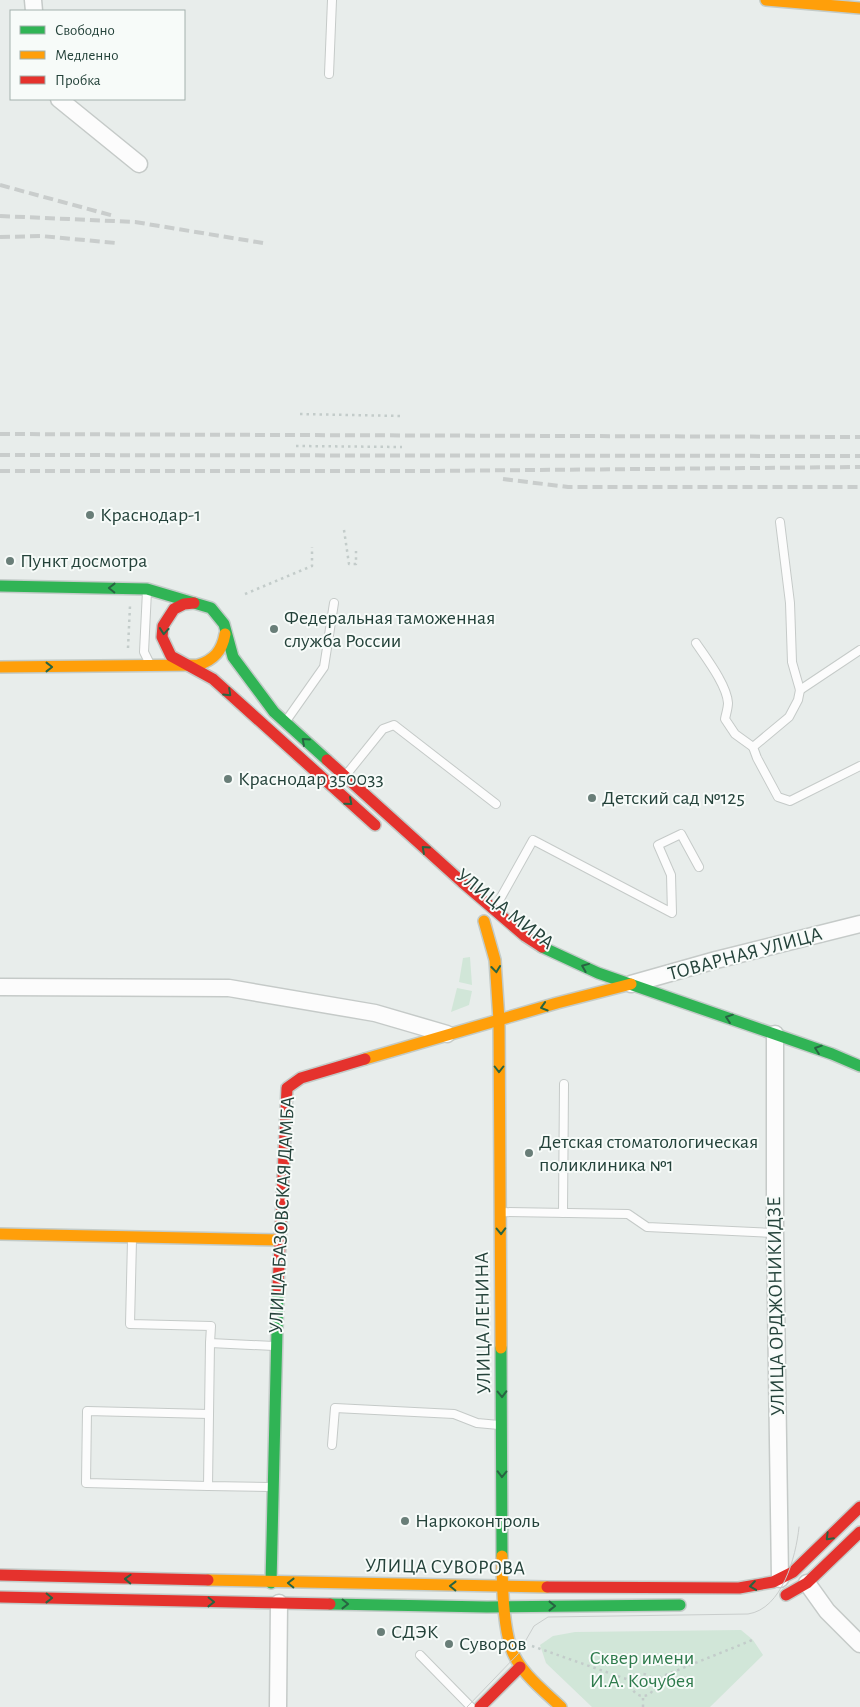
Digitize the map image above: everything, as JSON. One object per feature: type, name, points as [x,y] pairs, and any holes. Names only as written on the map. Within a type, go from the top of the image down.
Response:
[{"type":"main road","points":[[766,0],[860,8]]},
{"type":"main road","points":[[0,586],[147,590],[203,604],[218,614],[224,624],[225,634],[224,643],[214,658],[198,665],[0,667]]},
{"type":"main road","points":[[194,602],[174,609],[163,626],[165,647],[170,656],[213,679],[380,830]]},
{"type":"main road","name":"УЛИЦА МИРА","points":[[225,634],[233,656],[274,712],[284,722],[494,910],[548,951],[775,1040],[860,1078]]},
{"type":"main road","name":"УЛИЦА МИРА","points":[[480,918],[498,933]]},
{"type":"main road","name":"УЛИЦА ЛЕНИНА","points":[[480,918],[495,960],[499,1020],[502,1587],[511,1648],[520,1666],[560,1707]]},
{"type":"main road","name":"УЛИЦА МИРА","points":[[588,983],[860,1066]]},
{"type":"main road","name":"УЛИЦА БАЗОВСКАЯ ДАМБА","points":[[271,1583],[276,1346],[285,1099],[287,1088],[301,1078],[447,1034],[631,984]]},
{"type":"main road","points":[[0,1234],[280,1240]]},
{"type":"main road","name":"УЛИЦА СУВОРОВА","points":[[0,1575],[271,1583],[502,1587],[739,1588],[780,1579],[798,1568],[860,1507]]},
{"type":"main road","points":[[774,1599],[807,1583],[860,1532]]},
{"type":"main road","name":"УЛИЦА СУВОРОВА","points":[[0,1597],[504,1606],[690,1604]]},
{"type":"main road","points":[[480,1707],[520,1666]]},
{"type":"street","points":[[60,100],[139,164]]},
{"type":"street","name":"ТОВАРНАЯ УЛИЦА","points":[[631,984],[716,960],[860,924]]},
{"type":"street","points":[[0,987],[229,988],[375,1013],[447,1034]]},
{"type":"street","name":"УЛИЦА ОРДЖОНИКИДЗЕ","points":[[775,1040],[775,1233],[780,1579]]},
{"type":"street","points":[[807,1583],[827,1611],[860,1644]]},
{"type":"street","points":[[278,1707],[279,1603]]},
{"type":"lane","points":[[329,74],[332,0]]},
{"type":"lane","points":[[753,747],[788,717],[798,700],[800,690],[792,662],[790,603],[780,522]]},
{"type":"lane","points":[[147,590],[144,652],[151,666]]},
{"type":"lane","points":[[284,722],[324,667],[334,603]]},
{"type":"lane","points":[[696,643],[724,692],[728,703],[725,719],[735,734],[753,747],[756,758],[778,797],[790,801],[860,766]]},
{"type":"lane","points":[[800,690],[860,650]]},
{"type":"lane","points":[[344,777],[383,729],[394,725],[496,804]]},
{"type":"lane","points":[[494,910],[533,840],[672,913],[671,875],[658,845],[681,834],[699,867]]},
{"type":"lane","points":[[563,1213],[564,1084]]},
{"type":"lane","points":[[500,1212],[628,1214],[647,1227],[775,1233]]},
{"type":"lane","points":[[132,1238],[130,1324],[211,1326],[208,1486]]},
{"type":"lane","points":[[210,1343],[276,1346]]},
{"type":"lane","points":[[332,1445],[335,1408],[454,1414],[477,1423],[502,1425]]},
{"type":"lane","points":[[209,1414],[87,1411],[86,1483],[273,1487]]},
{"type":"lane","points":[[420,1655],[471,1707]]},
{"type":"path","points":[[300,414],[400,416]]},
{"type":"path","points":[[296,446],[402,446]]},
{"type":"path","points":[[344,530],[348,564],[356,564],[356,551]]},
{"type":"path","points":[[245,594],[312,566],[312,547]]},
{"type":"path","points":[[128,667],[130,589]]},
{"type":"path","points":[[653,1680],[755,1639]]},
{"type":"path","points":[[526,1644],[632,1681]]},
{"type":"path","points":[[632,1681],[637,1675],[644,1673],[653,1680]]},
{"type":"path","points":[[643,1696],[653,1690],[653,1680]]},
{"type":"path","points":[[632,1681],[634,1692],[643,1696]]},
{"type":"path","points":[[643,1696],[643,1707]]},
{"type":"green space","points":[[470,957],[472,985],[459,982],[463,958]]},
{"type":"green space","points":[[457,988],[472,991],[469,1005],[451,1012]]},
{"type":"green space","name":"Сквер имени И.А. Кочубея","points":[[741,1630],[753,1640],[763,1655],[710,1707],[592,1707],[546,1663],[540,1645],[553,1636],[575,1632]]},
{"type":"tram line","points":[[467,1707],[518,1654],[534,1626],[548,1617],[748,1614],[760,1610],[770,1603],[785,1580],[795,1553],[799,1527]]},
{"type":"railway","points":[[0,185],[114,216]]},
{"type":"railway","points":[[0,216],[135,222],[263,243]]},
{"type":"railway","points":[[0,237],[41,236],[116,243]]},
{"type":"railway","points":[[0,434],[860,437]]},
{"type":"railway","points":[[0,455],[860,456]]},
{"type":"railway","points":[[0,471],[427,471],[860,467]]},
{"type":"railway","points":[[503,479],[568,487],[860,487]]},
{"type":"traffic: fast","points":[[0,586],[147,589],[211,608],[224,624],[233,657],[274,712],[327,760]]},
{"type":"traffic: fast","points":[[542,947],[598,973],[832,1054],[860,1066]]},
{"type":"traffic: fast","points":[[271,1583],[278,1288]]},
{"type":"traffic: fast","points":[[501,1348],[502,1556]]},
{"type":"traffic: fast","points":[[330,1604],[487,1607],[680,1605]]},
{"type":"traffic: slow","points":[[766,0],[860,8]]},
{"type":"traffic: slow","points":[[0,667],[198,665],[216,654],[222,645],[225,634]]},
{"type":"traffic: slow","points":[[484,921],[495,960],[499,1020],[501,1348]]},
{"type":"traffic: slow","points":[[365,1059],[557,1003],[631,984]]},
{"type":"traffic: slow","points":[[0,1234],[280,1240]]},
{"type":"traffic: slow","points":[[502,1556],[505,1615],[511,1648],[526,1673],[561,1707]]},
{"type":"traffic: slow","points":[[208,1580],[547,1587]]},
{"type":"traffic: jam","points":[[194,603],[184,604],[174,609],[163,626],[162,637],[171,656],[213,679],[375,825]]},
{"type":"traffic: jam","points":[[327,760],[462,882],[525,936],[542,947]]},
{"type":"traffic: jam","points":[[278,1288],[287,1088],[301,1078],[365,1059]]},
{"type":"traffic: jam","points":[[547,1587],[739,1588],[773,1582],[793,1572],[860,1507]]},
{"type":"traffic: jam","points":[[786,1595],[807,1583],[860,1532]]},
{"type":"traffic: jam","points":[[0,1575],[208,1580]]},
{"type":"traffic: jam","points":[[0,1597],[330,1604]]},
{"type":"traffic: jam","points":[[480,1707],[520,1667]]},
{"type":"place","name":"Краснодар-1","points":[[90,515]]},
{"type":"place","name":"Пункт досмотра","points":[[10,561]]},
{"type":"place","name":"Федеральная таможенная служба России","points":[[274,629]]},
{"type":"place","name":"Краснодар 350033","points":[[228,779]]},
{"type":"place","name":"Детский сад №125","points":[[592,798]]},
{"type":"place","name":"Детская стоматологическая поликлиника №1","points":[[529,1153]]},
{"type":"place","name":"Наркоконтроль","points":[[405,1521]]},
{"type":"place","name":"СДЭК","points":[[381,1632]]},
{"type":"place","name":"Суворов","points":[[449,1644]]}]
